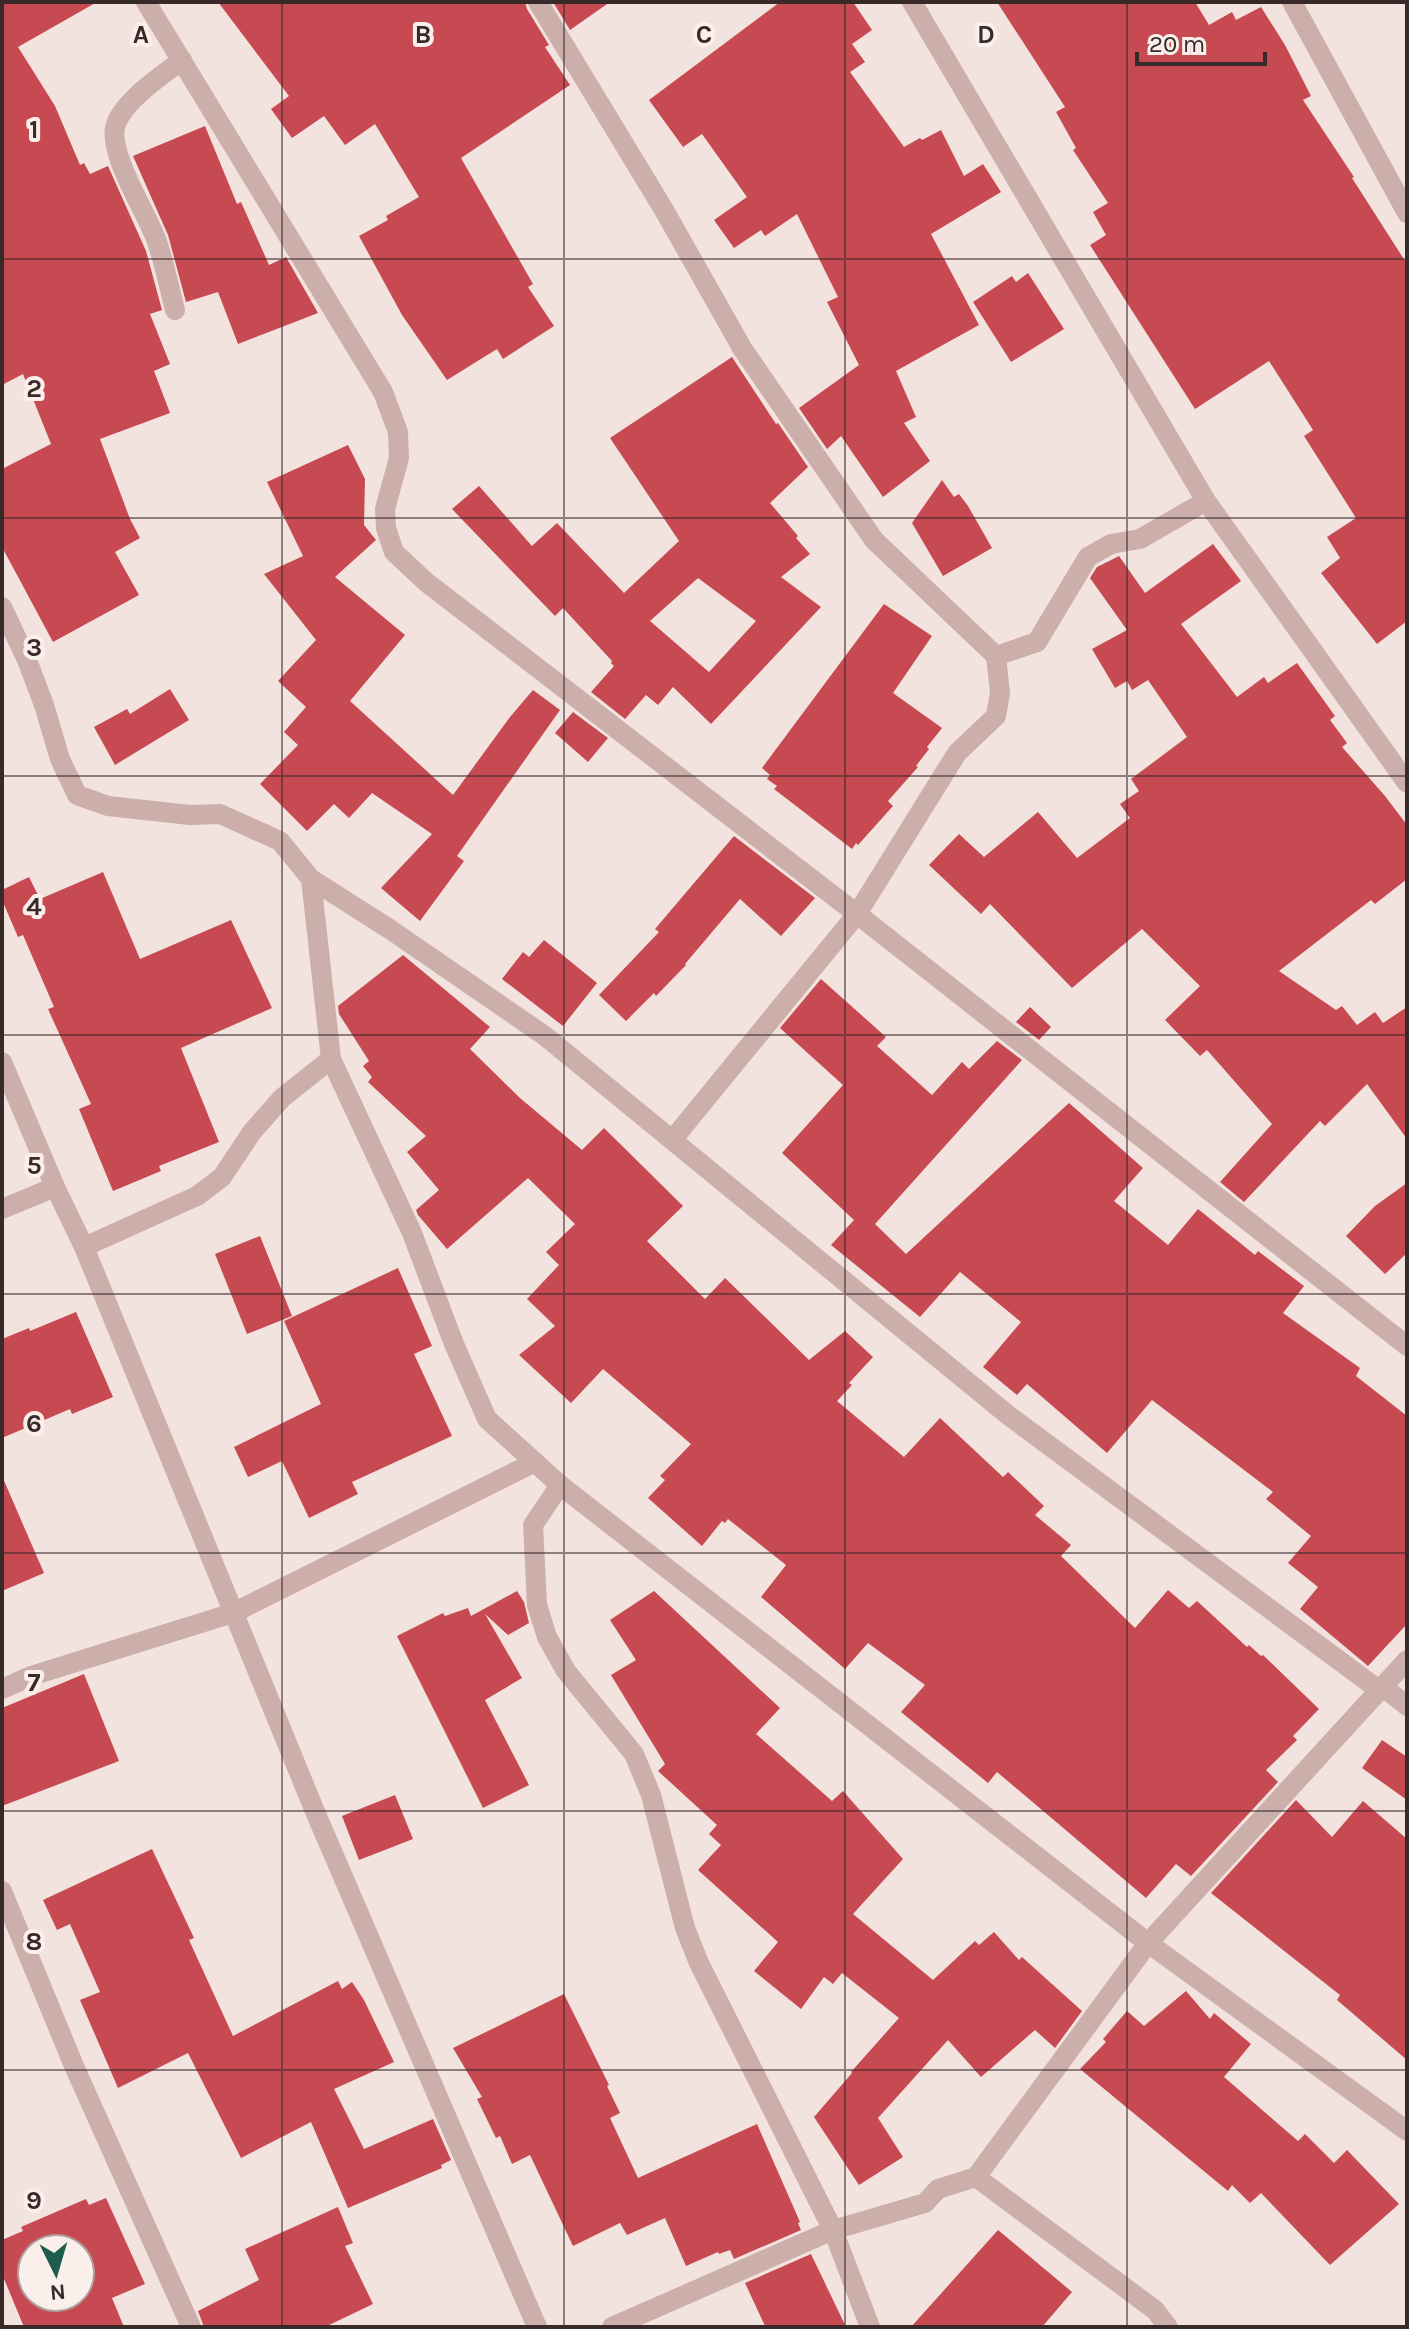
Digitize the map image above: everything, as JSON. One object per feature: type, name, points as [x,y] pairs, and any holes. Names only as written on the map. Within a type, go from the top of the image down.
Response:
[{"type":"street","points":[[146,2],[383,392],[398,432],[399,458],[385,509],[386,528],[394,552],[426,582],[857,914],[1407,1346]]},
{"type":"street","points":[[538,2],[664,210],[742,348],[874,540],[996,656],[1000,693],[996,716],[957,753],[857,914],[673,1139]]},
{"type":"street","points":[[912,2],[1206,501],[1407,783]]},
{"type":"street","points":[[1292,2],[1407,213]]},
{"type":"street","points":[[175,310],[156,240],[122,165],[114,134],[116,122],[138,94],[182,60]]},
{"type":"street","points":[[996,656],[1037,642],[1088,557],[1111,544],[1140,539],[1206,501]]},
{"type":"street","points":[[2,607],[27,660],[60,759],[77,795],[108,806],[190,815],[220,814],[280,841],[311,879],[545,1036],[1008,1415],[1375,1687],[1382,1686],[1407,1706]]},
{"type":"street","points":[[311,879],[331,1059],[412,1233],[454,1344],[487,1419],[560,1485],[1148,1943],[1407,2131]]},
{"type":"street","points":[[84,1247],[197,1196],[222,1177],[252,1132],[282,1098],[331,1059]]},
{"type":"street","points":[[2,1062],[84,1247],[322,1828],[537,2327]]},
{"type":"street","points":[[2,1209],[55,1187]]},
{"type":"street","points":[[2,1689],[31,1676],[233,1613],[535,1462]]},
{"type":"street","points":[[560,1485],[533,1525],[537,1605],[547,1637],[566,1671],[634,1754],[651,1795],[685,1928],[699,1963],[833,2230],[870,2327]]},
{"type":"street","points":[[612,2327],[833,2230],[925,2203],[938,2189],[976,2177],[1148,1943],[1407,1660]]},
{"type":"street","points":[[2,1891],[74,2066],[191,2327]]},
{"type":"street","points":[[976,2177],[1155,2310],[1168,2327]]},
{"type":"building","points":[[2,2],[97,2],[18,47],[55,106],[80,165],[84,163],[90,174],[108,166],[146,251],[162,310],[150,314],[170,364],[154,371],[170,413],[100,439],[140,538],[115,552],[139,595],[53,642],[2,547],[2,469],[51,444],[23,374],[2,385]]},
{"type":"building","points":[[218,2],[525,2],[549,45],[545,47],[570,85],[461,158],[533,284],[528,287],[554,326],[503,359],[497,349],[447,380],[402,315],[359,236],[419,197],[375,124],[345,145],[324,116],[292,138],[271,109],[289,96]]},
{"type":"building","points":[[553,2],[610,2],[570,30]]},
{"type":"building","points":[[780,2],[853,2],[872,30],[852,44],[865,62],[850,72],[904,147],[941,130],[964,176],[983,164],[1001,192],[931,234],[979,325],[896,371],[916,417],[904,423],[930,461],[883,497],[841,436],[827,449],[799,408],[859,365],[827,302],[838,297],[797,214],[765,236],[761,230],[734,248],[714,220],[747,197],[702,134],[683,147],[649,100]]},
{"type":"building","points":[[997,2],[1195,2],[1209,25],[1232,12],[1236,20],[1261,7],[1285,45],[1311,96],[1303,100],[1407,264],[1407,621],[1377,644],[1321,573],[1340,558],[1327,537],[1356,518],[1304,436],[1313,430],[1269,361],[1195,409],[1090,245],[1106,235],[1093,212],[1108,203],[1073,150],[1076,148],[1056,112],[1065,107]]},
{"type":"building","points":[[205,126],[237,204],[241,202],[269,265],[286,257],[318,313],[238,344],[218,292],[186,302],[168,235],[133,156]]},
{"type":"building","points":[[1028,273],[1064,329],[1011,362],[973,302],[1012,276],[1016,282]]},
{"type":"building","points":[[732,357],[808,467],[770,503],[810,554],[781,577],[821,607],[711,724],[673,687],[658,705],[646,695],[625,719],[591,692],[614,666],[612,661],[563,608],[555,616],[452,509],[479,486],[532,546],[557,523],[624,593],[679,541],[610,438]],"holes":[[[698,578],[756,621],[709,672],[650,621]]]},
{"type":"building","points":[[348,445],[365,479],[364,525],[376,540],[335,577],[405,635],[350,701],[453,795],[533,690],[560,710],[457,856],[464,861],[420,921],[381,888],[432,834],[372,793],[349,818],[334,804],[307,831],[260,784],[298,745],[284,732],[306,707],[278,681],[316,640],[264,574],[303,556],[267,482]]},
{"type":"building","points":[[942,480],[954,497],[959,494],[968,506],[992,548],[943,576],[912,523]]},
{"type":"building","points":[[1213,544],[1241,581],[1181,624],[1237,697],[1264,677],[1268,683],[1297,663],[1335,716],[1330,720],[1347,743],[1342,747],[1407,825],[1407,879],[1375,904],[1371,900],[1279,971],[1336,1010],[1342,1006],[1357,1025],[1375,1012],[1383,1023],[1407,1007],[1407,1139],[1367,1084],[1325,1126],[1320,1121],[1244,1202],[1220,1182],[1272,1124],[1207,1050],[1200,1056],[1165,1020],[1200,986],[1142,929],[1072,988],[990,904],[981,914],[929,865],[959,834],[984,857],[1038,812],[1077,858],[1130,818],[1120,804],[1139,791],[1131,779],[1187,737],[1148,680],[1132,690],[1127,681],[1115,688],[1092,649],[1127,630],[1090,578],[1097,567],[1119,556],[1145,593]]},
{"type":"building","points":[[884,604],[932,636],[893,693],[942,728],[927,747],[929,749],[918,767],[888,801],[893,806],[852,849],[774,789],[777,786],[767,779],[770,775],[762,768]]},
{"type":"building","points":[[170,689],[189,720],[115,765],[94,727],[127,709],[130,714]]},
{"type":"building","points":[[573,712],[608,738],[588,762],[555,733]]},
{"type":"building","points":[[734,836],[815,898],[781,936],[740,899],[686,965],[626,1021],[599,995],[659,932],[655,929]]},
{"type":"building","points":[[103,872],[140,959],[231,920],[272,1008],[181,1048],[219,1142],[159,1166],[161,1171],[113,1191],[79,1109],[91,1104],[48,1009],[54,1007],[23,935],[18,937],[2,900],[2,890],[29,877],[40,899]]},
{"type":"building","points":[[544,940],[597,983],[563,1026],[502,979],[523,952],[529,957]]},
{"type":"building","points":[[403,955],[490,1027],[470,1049],[520,1098],[582,1150],[604,1128],[683,1206],[647,1241],[705,1299],[725,1278],[809,1360],[845,1331],[873,1357],[837,1401],[904,1457],[940,1418],[1003,1477],[1008,1472],[1044,1506],[1035,1515],[1071,1545],[1061,1556],[1135,1628],[1168,1590],[1189,1608],[1197,1601],[1247,1647],[1249,1645],[1263,1655],[1319,1709],[1293,1736],[1297,1740],[1266,1770],[1278,1782],[1191,1876],[1176,1864],[1146,1898],[997,1772],[988,1783],[901,1712],[925,1685],[868,1643],[845,1669],[761,1597],[786,1565],[728,1519],[725,1523],[722,1521],[702,1546],[648,1498],[665,1480],[660,1476],[691,1444],[603,1369],[571,1403],[519,1355],[555,1326],[527,1299],[559,1265],[546,1252],[575,1224],[528,1178],[447,1249],[418,1215],[416,1210],[439,1190],[407,1152],[426,1136],[368,1082],[372,1077],[363,1066],[369,1061],[339,1014],[338,1006]]},
{"type":"building","points":[[821,979],[886,1037],[877,1046],[932,1095],[962,1062],[969,1069],[997,1041],[1022,1060],[875,1224],[906,1254],[1069,1103],[1143,1168],[1114,1201],[1168,1245],[1198,1209],[1255,1255],[1258,1251],[1304,1286],[1283,1313],[1360,1368],[1356,1376],[1407,1416],[1407,1624],[1368,1666],[1300,1609],[1318,1587],[1288,1563],[1311,1536],[1266,1499],[1273,1492],[1152,1400],[1107,1453],[1027,1384],[1017,1395],[983,1367],[1021,1322],[960,1272],[920,1317],[831,1245],[854,1220],[782,1153],[843,1085],[780,1028]]},
{"type":"building","points":[[1030,1007],[1051,1027],[1039,1040],[1016,1022]]},
{"type":"building","points":[[1407,1183],[1407,1253],[1385,1274],[1346,1236],[1375,1206]]},
{"type":"building","points":[[260,1236],[292,1316],[247,1334],[215,1254]]},
{"type":"building","points":[[398,1268],[432,1346],[414,1354],[452,1436],[352,1482],[358,1494],[309,1518],[282,1461],[248,1477],[234,1447],[321,1404],[284,1321]]},
{"type":"building","points":[[76,1312],[113,1397],[72,1414],[70,1409],[2,1438],[2,1339]]},
{"type":"building","points":[[2,1476],[44,1573],[2,1591]]},
{"type":"building","points":[[517,1591],[524,1602],[529,1623],[508,1635],[485,1614],[522,1678],[485,1700],[529,1785],[483,1808],[397,1636],[443,1613],[445,1616],[468,1608],[471,1616]]},
{"type":"building","points":[[654,1591],[780,1708],[756,1734],[832,1801],[843,1791],[903,1859],[853,1914],[933,1980],[975,1941],[979,1945],[994,1932],[1019,1960],[1022,1957],[1082,2011],[1055,2048],[1035,2030],[981,2077],[948,2040],[878,2118],[903,2157],[859,2185],[814,2117],[899,2018],[842,1973],[833,1984],[824,1977],[801,2009],[754,1971],[778,1942],[698,1870],[721,1845],[709,1834],[717,1825],[658,1771],[665,1764],[611,1675],[636,1660],[610,1620]]},
{"type":"building","points":[[84,1674],[119,1761],[2,1806],[2,1708]]},
{"type":"building","points":[[1382,1740],[1407,1757],[1407,1800],[1362,1768]]},
{"type":"building","points":[[395,1795],[413,1839],[359,1860],[342,1816]]},
{"type":"building","points":[[1296,1800],[1332,1837],[1363,1801],[1407,1839],[1407,2060],[1337,2000],[1340,1995],[1211,1893]]},
{"type":"building","points":[[152,1849],[194,1938],[189,1940],[233,2036],[338,1981],[342,1989],[352,1982],[394,2062],[334,2089],[364,2149],[433,2119],[451,2160],[441,2165],[442,2168],[348,2208],[311,2122],[241,2158],[188,2053],[118,2088],[80,2000],[100,1992],[70,1924],[57,1930],[43,1900]]},
{"type":"building","points":[[1186,1991],[1210,2019],[1214,2013],[1251,2044],[1224,2077],[1298,2141],[1305,2134],[1334,2163],[1347,2150],[1399,2204],[1330,2265],[1261,2193],[1250,2203],[1232,2185],[1228,2191],[1080,2069],[1106,2042],[1103,2039],[1127,2011],[1144,2026]]},
{"type":"building","points":[[564,1994],[609,2085],[620,2113],[610,2118],[638,2178],[757,2124],[801,2230],[734,2259],[730,2250],[686,2266],[665,2218],[627,2235],[620,2223],[573,2246],[530,2155],[512,2164],[500,2136],[496,2138],[477,2099],[482,2097],[453,2048]]},
{"type":"building","points":[[106,2198],[145,2284],[112,2298],[124,2327],[24,2327],[18,2313],[96,2313],[96,2233],[18,2233],[23,2231],[21,2227],[86,2199],[89,2205]]},
{"type":"building","points":[[338,2207],[353,2243],[345,2246],[373,2304],[325,2327],[204,2327],[198,2311],[259,2280],[245,2249]]},
{"type":"building","points":[[998,2230],[1072,2292],[1042,2327],[911,2327]]},
{"type":"building","points":[[16,2234],[16,2308],[2,2274],[2,2240]]},
{"type":"building","points":[[811,2254],[846,2327],[762,2327],[765,2326],[745,2283]]}]
